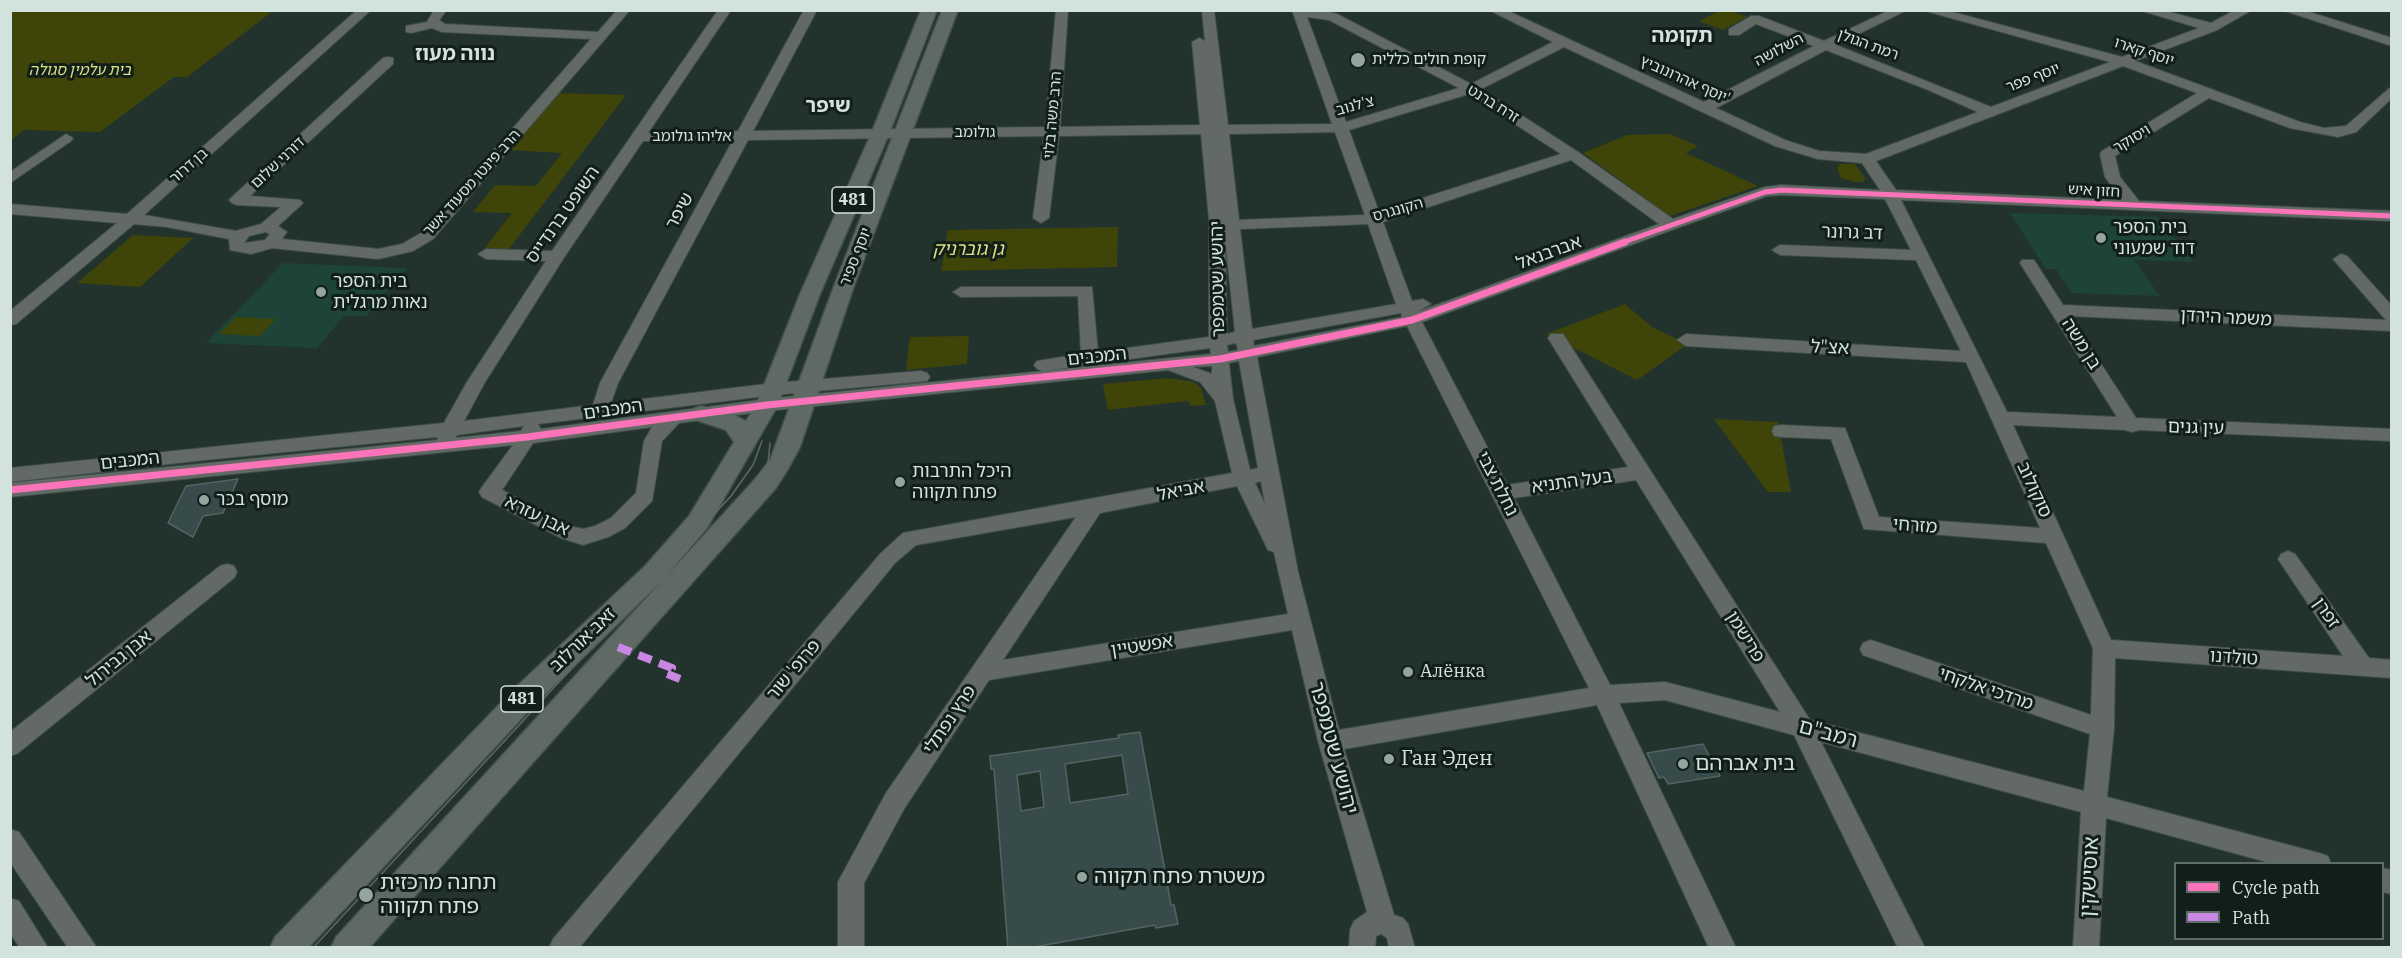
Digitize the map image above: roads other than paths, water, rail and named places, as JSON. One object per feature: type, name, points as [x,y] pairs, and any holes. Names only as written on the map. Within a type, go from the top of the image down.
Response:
[{"type":"main road","name":"יוסף ספיר","points":[[771,397],[810,294],[880,134],[929,10]]},
{"type":"main road","name":"יוסף ספיר","points":[[805,395],[844,286],[950,10]]},
{"type":"main road","name":"זאב אורלוב","points":[[347,948],[767,482],[788,447],[805,395]]},
{"type":"main road","name":"זאב אורלוב","points":[[286,948],[527,694],[678,547],[698,522],[771,397]]},
{"type":"main road","points":[[701,414],[724,418],[734,424],[740,429],[746,443]]},
{"type":"street","name":"בן דרור","points":[[10,303],[128,220],[352,10]]},
{"type":"street","name":"בן דרור","points":[[10,320],[128,220],[365,10]]},
{"type":"street","points":[[434,24],[433,20],[441,10]]},
{"type":"street","name":"הרב פינטו מסעוד אשר","points":[[269,235],[378,254],[406,248],[427,236],[624,10]]},
{"type":"street","name":"השופט ברנדייס","points":[[441,446],[476,382],[557,256],[641,137],[725,10]]},
{"type":"street","name":"שיפר","points":[[602,411],[603,397],[609,383],[811,10]]},
{"type":"street","name":"הרב משה בלוי","points":[[1041,218],[1052,133],[1062,10]]},
{"type":"street","name":"יהושע שטמפפר","points":[[1196,10],[1234,225],[1245,345],[1288,572],[1330,741],[1383,922]]},
{"type":"street","name":"יהושע שטמפפר","points":[[1208,10],[1216,131],[1219,350],[1224,399],[1243,479],[1288,572]]},
{"type":"street","name":"יוסף אהרונוביץ'","points":[[1495,10],[1562,43],[1797,149],[1818,155],[1867,159]]},
{"type":"street","name":"השלושה","points":[[1706,107],[1824,46],[1902,10]]},
{"type":"street","name":"יוסף קארו","points":[[1928,10],[2123,61],[2310,129],[2346,131],[2391,90]]},
{"type":"street","points":[[2145,10],[2212,27]]},
{"type":"street","name":"יוסף פפר","points":[[1867,159],[2212,27],[2246,10]]},
{"type":"street","points":[[2288,10],[2391,42]]},
{"type":"street","name":"זרח ברנט","points":[[1299,12],[1333,17],[1471,89],[1573,155],[1671,225]]},
{"type":"street","name":"נחלת צבי","points":[[1299,12],[1339,129],[1375,219],[1409,314],[1604,695],[1723,948]]},
{"type":"street","name":"רמת הגולן","points":[[1734,32],[1755,19],[1931,86],[1991,112]]},
{"type":"street","points":[[411,28],[434,24],[457,30],[602,36]]},
{"type":"street","name":"צ'לנוב","points":[[1216,131],[1339,129],[1471,89],[1562,43]]},
{"type":"street","name":"דורני שלום","points":[[269,235],[295,204],[237,200],[388,62]]},
{"type":"street","name":"ויסוקר","points":[[2135,206],[2113,177],[2107,154],[2209,92]]},
{"type":"street","name":"גולומב","points":[[743,136],[1216,131]]},
{"type":"street","name":"אליהו גולומב","points":[[641,137],[743,136]]},
{"type":"street","points":[[10,179],[66,138]]},
{"type":"street","name":"הקונגרס","points":[[1217,219],[1234,225],[1375,219],[1573,155]]},
{"type":"street","points":[[1867,159],[1890,193]]},
{"type":"street","name":"אברבנאל","points":[[1219,350],[1409,314],[1502,287],[1765,192],[1793,190],[1890,193]]},
{"type":"street","name":"חזון איש","points":[[1890,193],[2391,216]]},
{"type":"street","name":"סוקולוב","points":[[1890,193],[1973,357],[2104,648],[2102,729],[2094,806]]},
{"type":"street","points":[[10,209],[128,220],[239,236],[255,229],[269,235]]},
{"type":"street","name":"חזון איש","points":[[2298,212],[2391,210]]},
{"type":"street","name":"דב גרונר","points":[[1780,250],[1922,255]]},
{"type":"street","points":[[486,254],[557,256]]},
{"type":"street","points":[[2341,259],[2391,317]]},
{"type":"street","name":"בן משה","points":[[2028,263],[2132,426]]},
{"type":"street","points":[[961,292],[1086,291],[1090,359]]},
{"type":"street","name":"משמר הירדן","points":[[2060,310],[2391,326]]},
{"type":"street","name":"פרישמן","points":[[1557,338],[1802,727],[1912,948]]},
{"type":"street","name":"אצ\"ל","points":[[1686,340],[1973,357]]},
{"type":"street","name":"המכבים","points":[[805,395],[933,376],[1090,359],[1219,350]]},
{"type":"street","name":"המכבים","points":[[10,475],[602,411],[1159,366],[1219,350]]},
{"type":"street","points":[[1159,366],[1198,374],[1211,383],[1224,399]]},
{"type":"street","name":"המכבים","points":[[10,490],[527,437],[701,414],[771,397]]},
{"type":"street","name":"אבן עזרא","points":[[538,418],[507,470],[489,492],[568,533],[583,537],[601,532],[618,523],[645,496],[653,441],[657,433],[674,417]]},
{"type":"street","name":"עין גנים","points":[[2001,418],[2132,426],[2391,435]]},
{"type":"street","name":"מזרחי","points":[[1780,431],[1838,433],[1871,524],[2055,536]]},
{"type":"street","name":"בעל התניא","points":[[1502,493],[1643,472]]},
{"type":"street","name":"אביאל","points":[[1094,507],[1269,473]]},
{"type":"street","name":"פרופ' שור","points":[[562,948],[897,547],[910,538],[1094,507]]},
{"type":"street","name":"פרץ נפתלי","points":[[851,948],[851,882],[895,801],[1094,507]]},
{"type":"street","name":"זפרן","points":[[2288,559],[2363,668]]},
{"type":"street","name":"אבן גבירול","points":[[10,746],[227,572]]},
{"type":"street","name":"אפשטיין","points":[[984,672],[1300,620]]},
{"type":"street","name":"טולדנו","points":[[2104,648],[2391,669]]},
{"type":"street","name":"מרדכי אלקחי","points":[[1871,649],[2102,729]]},
{"type":"street","name":"רמב\"ם","points":[[1330,741],[1604,695],[1665,691],[2311,862]]},
{"type":"street","points":[[1755,715],[1770,713],[1778,707],[1782,696]]},
{"type":"street","points":[[1820,764],[1825,755],[1835,747],[1854,741]]},
{"type":"street","name":"אוסישקין","points":[[2086,948],[2094,806]]},
{"type":"street","points":[[10,840],[84,948]]},
{"type":"street","points":[[10,910],[35,948]]},
{"type":"street","points":[[1362,948],[1363,930],[1374,922],[1383,922],[1394,927],[1399,933],[1402,948]]},
{"type":"tram line","points":[[313,948],[731,496],[753,465],[762,441]]},
{"type":"tram line","points":[[330,948],[741,498],[768,463],[770,443]]},
{"type":"place","name":"קופת חולים כללית","points":[[1358,60]]},
{"type":"place","name":"בית הספר דוד שמעוני","points":[[2101,238]]},
{"type":"place","name":"בית הספר נאות מרגלית","points":[[321,292]]},
{"type":"place","name":"היכל התרבות פתח תקווה","points":[[900,482]]},
{"type":"place","name":"מוסף בכר","points":[[204,500]]},
{"type":"place","name":"Алёнка","points":[[1408,672]]},
{"type":"place","name":"Ган Эден","points":[[1389,759]]},
{"type":"place","name":"בית אברהם","points":[[1683,764]]},
{"type":"place","name":"משטרת פתח תקווה","points":[[1082,877]]},
{"type":"place","name":"תחנה מרכזית פתח תקווה","points":[[366,895]]},
{"type":"district","name":"תקומה","points":[[1682,36]]},
{"type":"district","name":"נווה מעוז","points":[[455,54]]},
{"type":"district","name":"שיפר","points":[[828,106]]},
{"type":"park label","name":"בית עלמין סגולה","points":[[80,71]]},
{"type":"park label","name":"גן גוברניק","points":[[968,250]]}]
